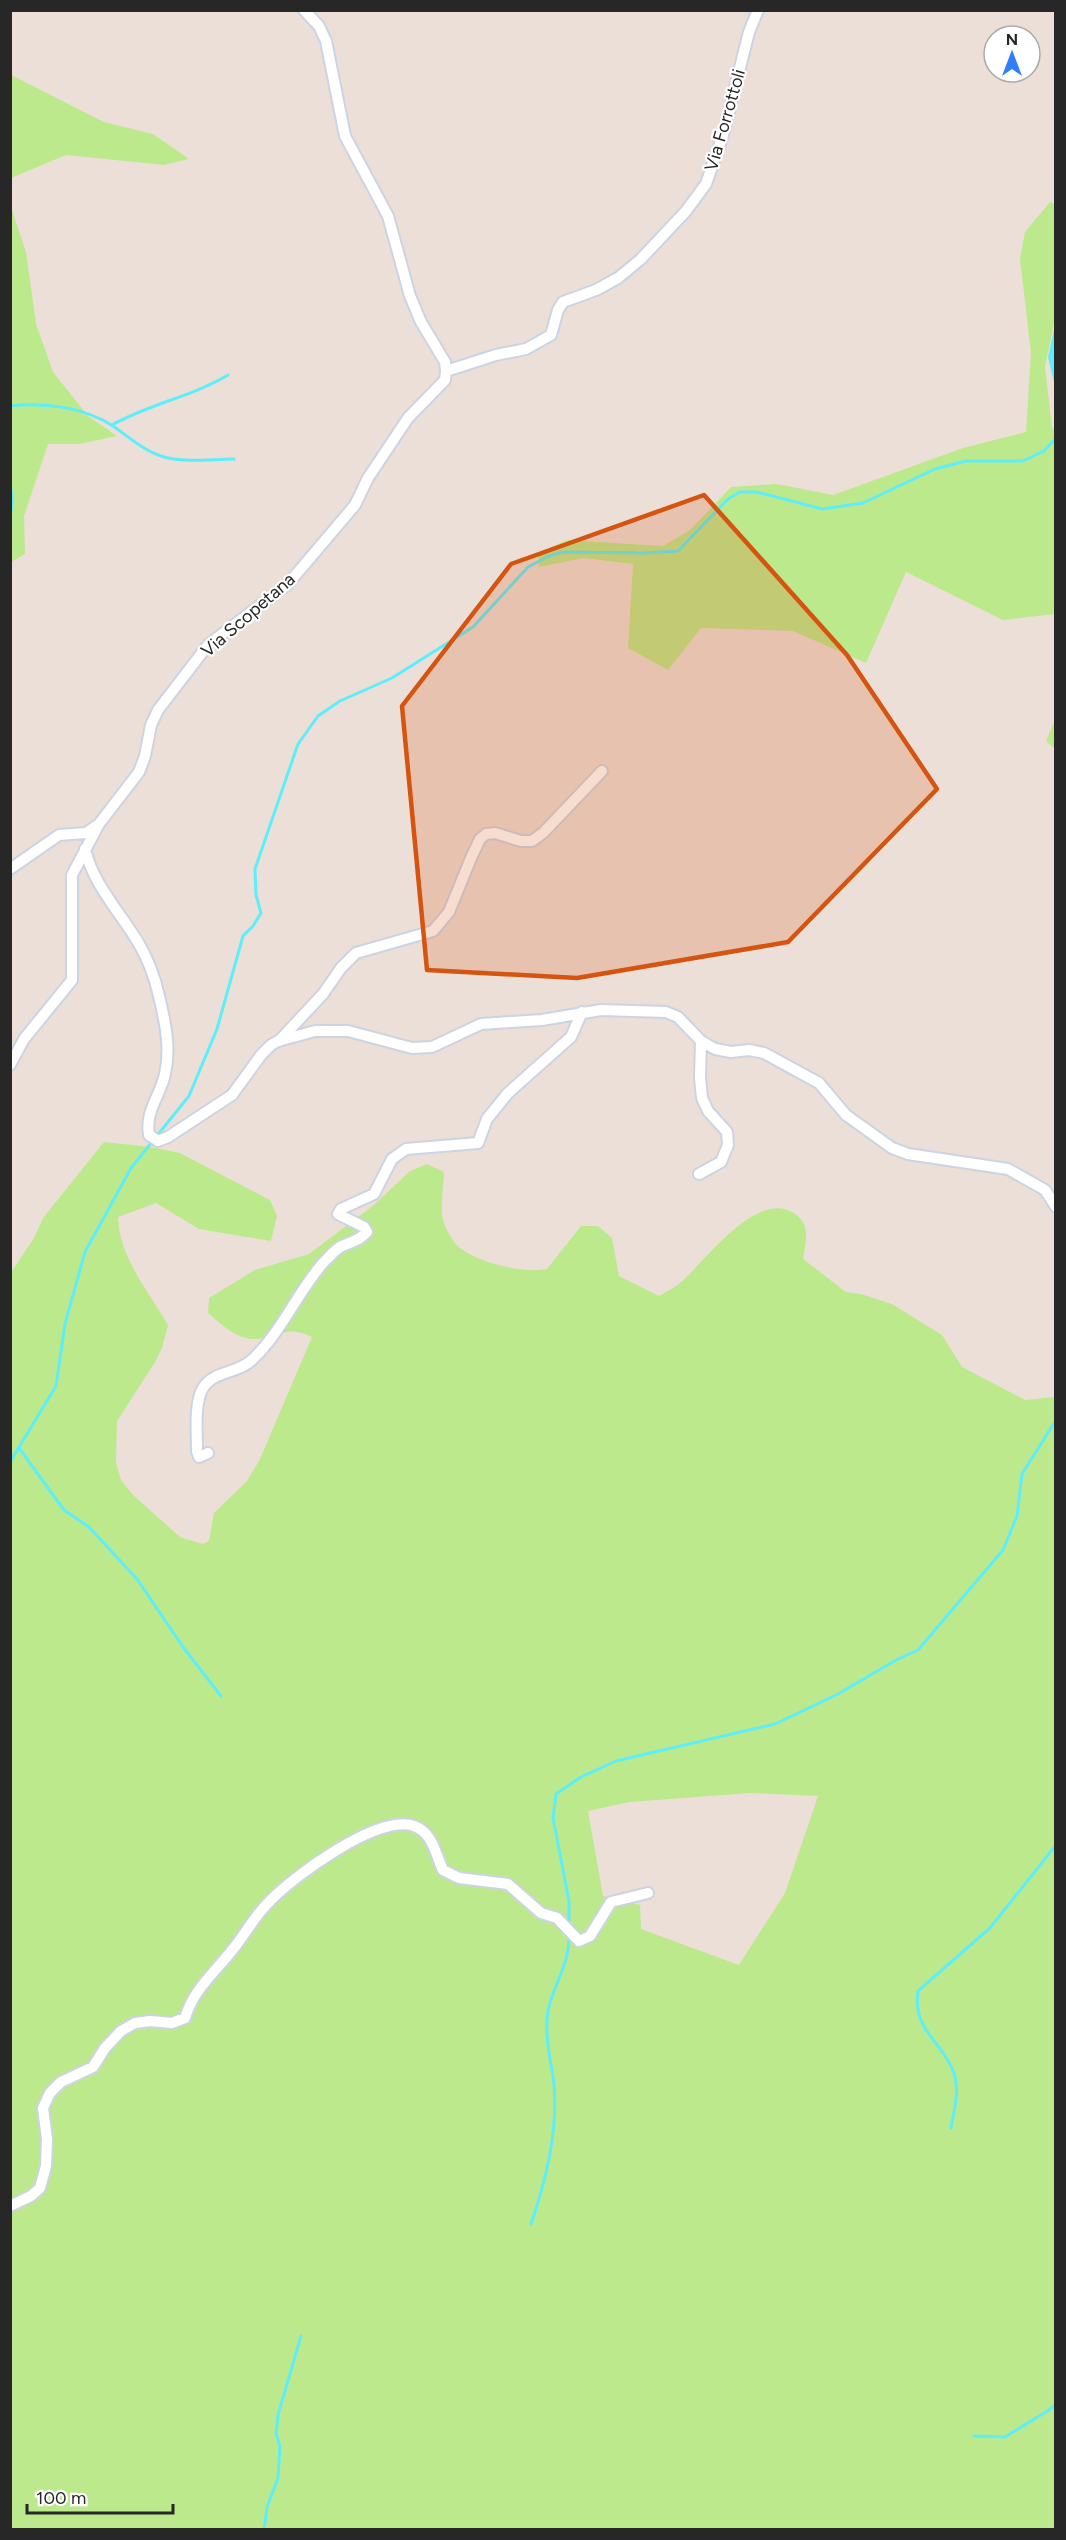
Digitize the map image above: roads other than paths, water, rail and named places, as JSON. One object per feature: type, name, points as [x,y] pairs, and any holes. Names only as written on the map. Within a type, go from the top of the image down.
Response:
[{"type":"street","points":[[304,10],[319,26],[326,41],[345,136],[388,216],[410,296],[421,322],[445,362],[446,371]]},
{"type":"street","name":"Via Forrottoli","points":[[446,371],[496,355],[526,349],[551,335],[558,310],[563,302],[596,290],[618,278],[641,259],[686,211],[706,184],[723,135],[749,32],[758,10]]},
{"type":"street","name":"Via Scopetana","points":[[10,1065],[24,1039],[72,980],[72,875],[99,824],[139,772],[145,756],[151,725],[158,710],[208,645],[288,584],[356,505],[368,478],[408,418],[445,380],[446,371]]},
{"type":"street","points":[[85,849],[89,869],[140,945],[153,972],[159,996],[167,1036],[168,1059],[165,1076],[148,1117],[149,1135],[158,1141],[168,1137],[231,1095],[261,1055],[278,1041],[323,994],[341,968],[356,953],[433,931],[449,912],[475,849],[480,839],[486,834],[495,833],[521,841],[532,841],[543,833],[602,771]]},
{"type":"street","points":[[10,868],[59,835],[86,833],[99,824]]},
{"type":"street","points":[[278,1041],[315,1031],[348,1030],[412,1048],[432,1047],[481,1024],[542,1020],[582,1012],[621,1010],[666,1012],[678,1017],[701,1041],[715,1050],[731,1052],[749,1050],[776,1058],[819,1083],[846,1115],[892,1148],[908,1154],[1008,1169],[1045,1190],[1056,1207]]},
{"type":"street","points":[[208,1453],[199,1457],[196,1451],[198,1398],[204,1386],[219,1375],[241,1370],[253,1360],[277,1333],[301,1292],[322,1265],[338,1248],[362,1238],[367,1232],[364,1227],[338,1214],[341,1209],[374,1194],[392,1159],[406,1149],[478,1143],[487,1119],[508,1093],[571,1037],[582,1012]]},
{"type":"street","points":[[699,1174],[721,1162],[728,1145],[727,1132],[708,1111],[702,1098],[701,1041]]},
{"type":"street","points":[[10,2206],[31,2196],[40,2188],[46,2157],[43,2108],[50,2094],[61,2082],[93,2067],[105,2048],[121,2031],[135,2023],[150,2021],[172,2023],[185,2018],[188,2006],[206,1979],[229,1955],[267,1903],[344,1845],[393,1824],[413,1825],[429,1834],[443,1870],[459,1878],[508,1884],[541,1913],[557,1918],[579,1941],[590,1936],[611,1902],[648,1893]]},
{"type":"water","points":[[1055,325],[1056,387],[1048,357]]},
{"type":"waterway","points":[[112,425],[141,411],[214,383],[228,375]]},
{"type":"waterway","points":[[10,406],[36,405],[77,410],[113,426],[157,455],[172,459],[234,459]]},
{"type":"waterway","points":[[156,1137],[189,1096],[217,1029],[243,936],[261,913],[256,895],[255,869],[298,744],[318,716],[340,701],[392,678],[473,627],[528,567],[549,556],[563,552],[678,551],[728,499],[740,492],[757,492],[822,509],[863,503],[935,469],[966,461],[1023,461],[1044,451],[1056,438]]},
{"type":"waterway","points":[[10,480],[12,500],[10,520]]},
{"type":"waterway","points":[[10,1462],[56,1386],[65,1324],[85,1252],[131,1168],[152,1142]]},
{"type":"waterway","points":[[569,1927],[569,1901],[553,1818],[556,1794],[581,1777],[616,1761],[775,1724],[838,1694],[896,1660],[918,1650],[1003,1550],[1017,1516],[1022,1474],[1056,1420]]},
{"type":"waterway","points":[[19,1448],[64,1510],[89,1527],[137,1579],[183,1647],[221,1696]]},
{"type":"waterway","points":[[951,2128],[956,2100],[956,2080],[949,2062],[924,2026],[917,2005],[918,1991],[990,1928],[1056,1845]]},
{"type":"waterway","points":[[531,2224],[550,2156],[554,2120],[554,2084],[547,2039],[548,2011],[567,1956],[569,1936]]},
{"type":"waterway","points":[[264,2530],[267,2507],[278,2478],[280,2446],[276,2434],[278,2415],[301,2336]]},
{"type":"waterway","points":[[974,2436],[1005,2437],[1056,2404]]}]
